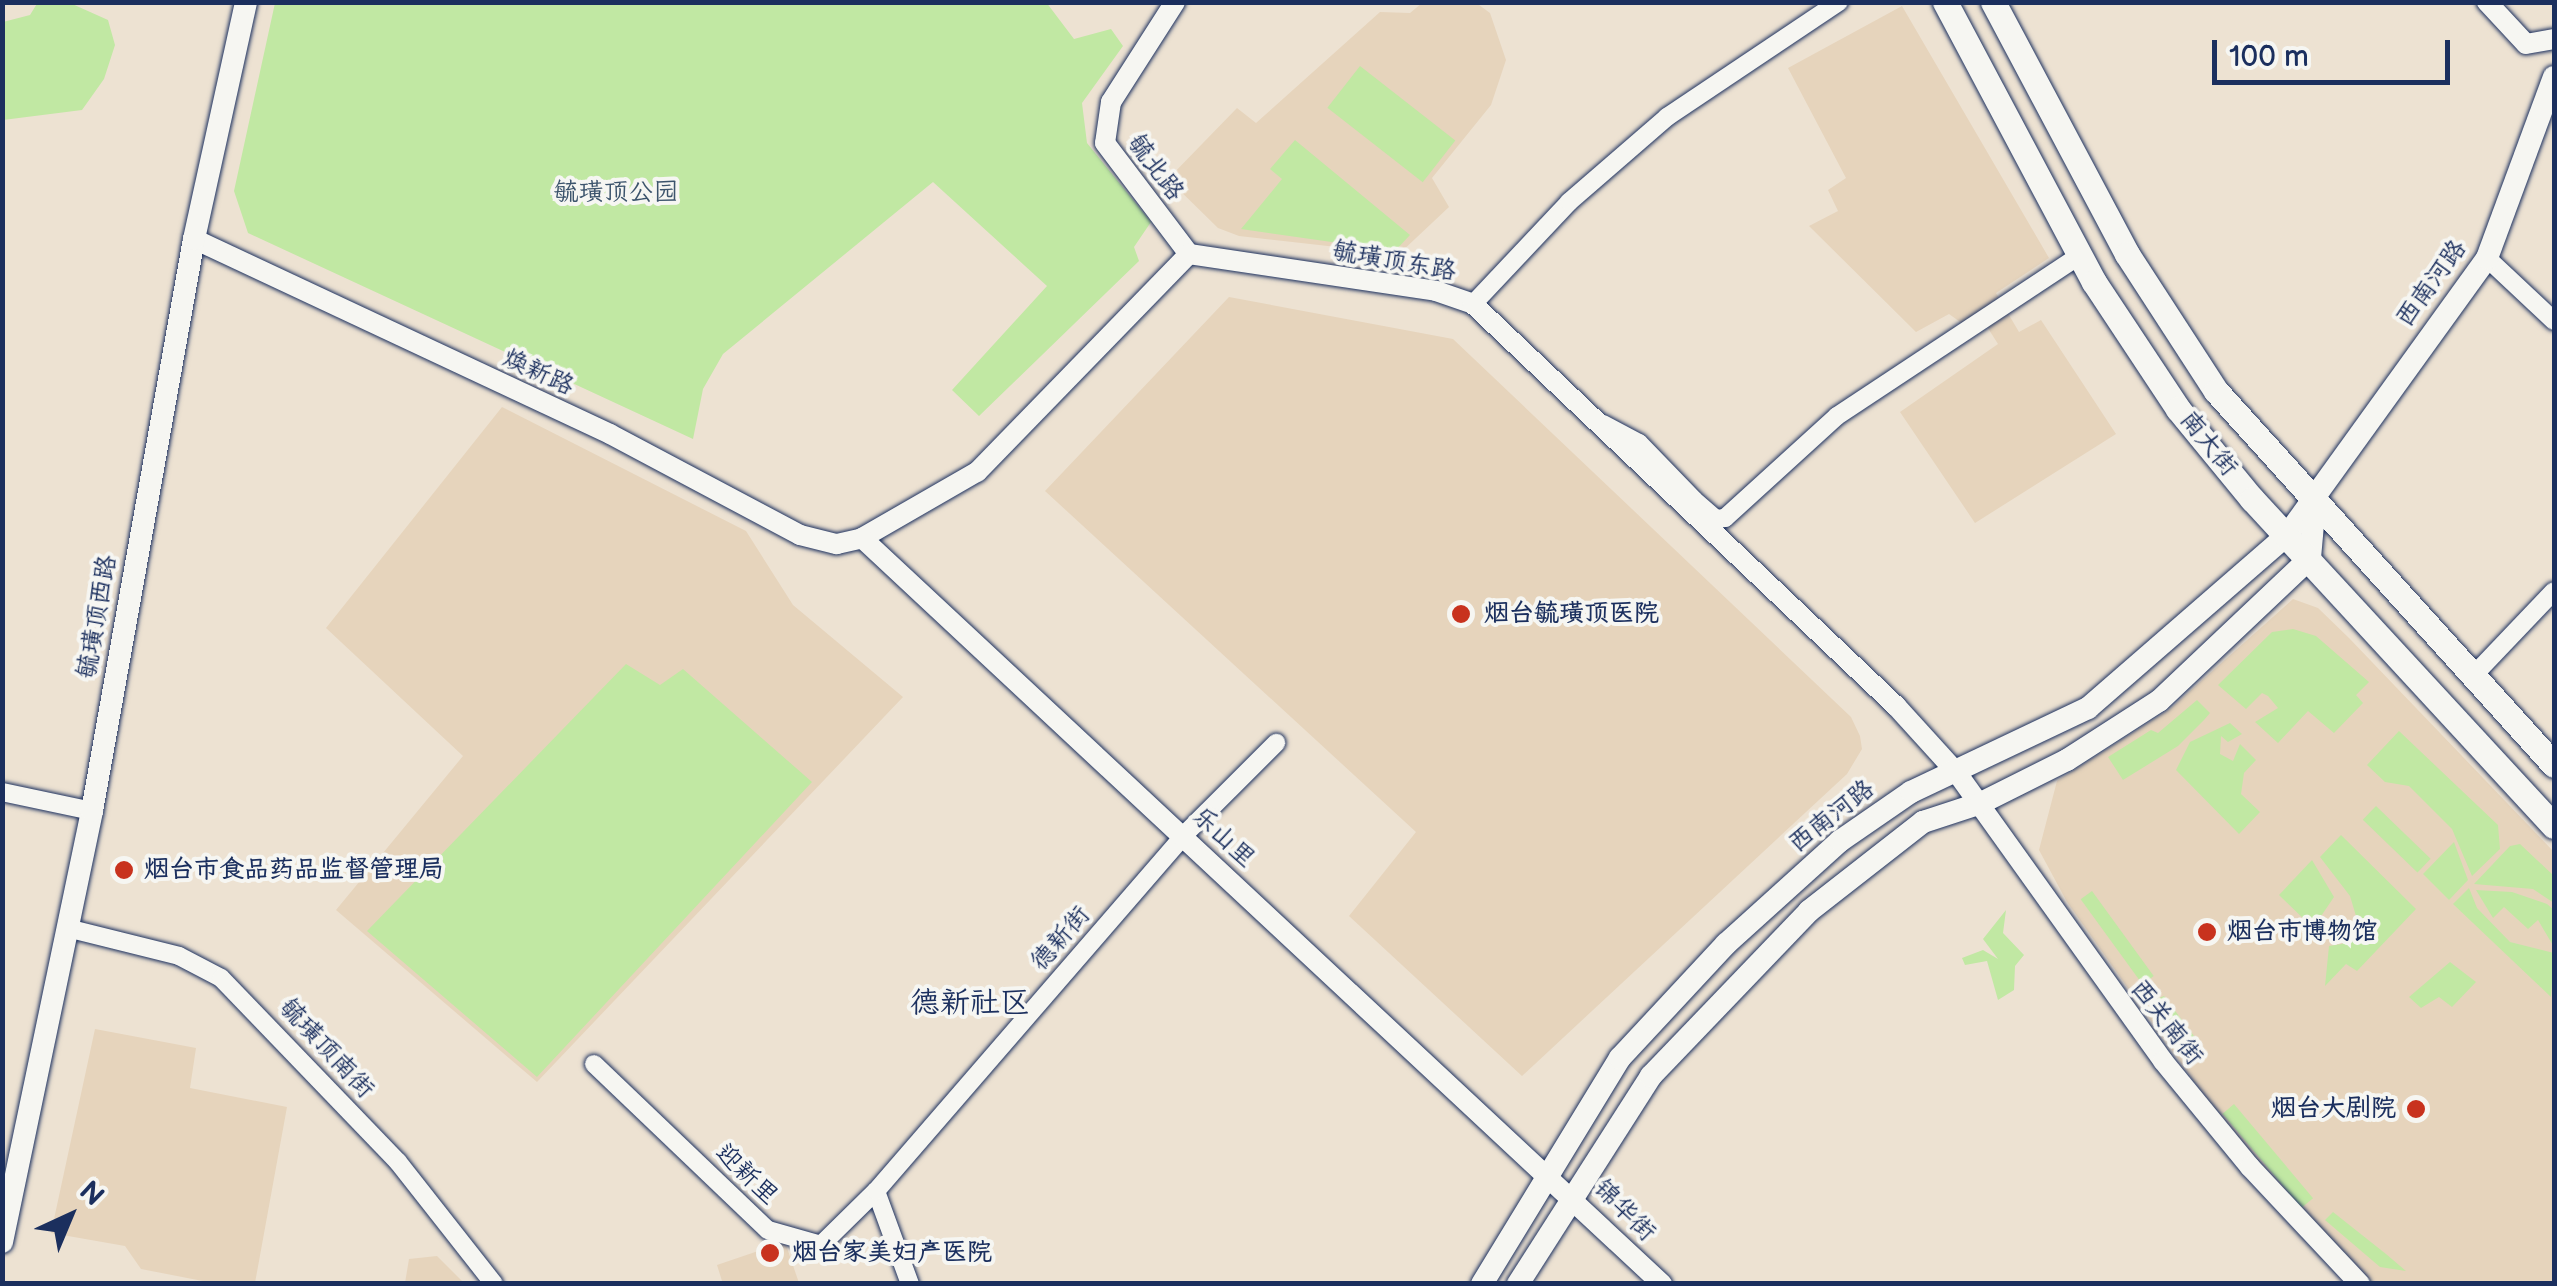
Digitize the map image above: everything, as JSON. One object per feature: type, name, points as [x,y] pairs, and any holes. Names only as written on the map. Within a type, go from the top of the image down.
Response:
[{"type":"main road","name":"毓璜顶西路","points":[[2,1242],[92,811],[194,239],[246,2]]},
{"type":"main road","name":"南大街","points":[[1945,2],[2080,256],[2178,409],[2554,826]]},
{"type":"main road","name":"南大街","points":[[1993,2],[2182,342],[2216,391],[2554,765]]},
{"type":"main road","name":"西南河路","points":[[1482,1284],[1620,1058],[1673,996],[1840,842],[1911,792],[2088,708],[2288,534],[2315,502],[2350,441],[2488,258],[2554,77]]},
{"type":"main road","name":"西南河路","points":[[2310,558],[2315,502]]},
{"type":"main road","points":[[1518,1284],[1651,1076],[1809,911],[1923,822],[1980,803],[2066,760],[2159,701],[2310,558]]},
{"type":"street","name":"毓北路","points":[[1175,2],[1111,102],[1105,142],[1190,254]]},
{"type":"street","points":[[1473,304],[1569,202],[1667,117],[1838,2]]},
{"type":"street","points":[[2487,2],[2526,44],[2554,38]]},
{"type":"street","name":"焕新路","points":[[194,239],[610,434],[800,535],[838,544],[862,538]]},
{"type":"street","name":"毓璜顶东路","points":[[1190,254],[1436,291],[1473,304],[1603,424],[1957,773]]},
{"type":"street","points":[[862,538],[977,472],[1190,254]]},
{"type":"street","points":[[1603,424],[1639,444],[1716,519],[1725,518],[1837,416],[2080,256]]},
{"type":"street","points":[[2488,258],[2554,321]]},
{"type":"street","name":"乐山里","points":[[862,538],[1550,1174]]},
{"type":"street","points":[[2473,676],[2554,591]]},
{"type":"street","name":"德新街","points":[[876,1191],[1184,836],[1276,742]]},
{"type":"street","name":"西关南街","points":[[1957,773],[2162,1061],[2250,1168],[2360,1284]]},
{"type":"street","points":[[2,792],[92,811]]},
{"type":"street","name":"毓璜顶南街","points":[[67,928],[179,956],[221,978],[398,1162],[494,1284]]},
{"type":"street","name":"迎新里","points":[[594,1064],[768,1230],[821,1245],[876,1191]]},
{"type":"street","name":"锦华街","points":[[1550,1174],[1662,1284]]},
{"type":"street","points":[[876,1191],[910,1284]]},
{"type":"shaded area","points":[[1475,2],[1490,13],[1506,60],[1491,105],[1432,178],[1449,207],[1399,254],[1239,236],[1218,228],[1168,179],[1237,108],[1256,123],[1380,12],[1410,13],[1422,3]]},
{"type":"shaded area","points":[[1902,6],[2049,258],[1996,293],[2019,332],[2041,320],[2116,434],[1975,523],[1900,412],[1998,344],[1979,314],[1963,324],[1949,314],[1916,332],[1809,226],[1838,211],[1828,190],[1846,178],[1788,68]]},
{"type":"shaded area","name":"烟台毓璜顶医院","points":[[1229,297],[1453,339],[1851,717],[1860,736],[1862,749],[1847,774],[1522,1076],[1349,916],[1416,832],[1045,491]]},
{"type":"shaded area","points":[[502,407],[746,531],[793,605],[903,697],[537,1082],[336,910],[463,756],[326,628]]},
{"type":"shaded area","points":[[2293,599],[2318,608],[2349,638],[2554,852],[2554,1283],[2371,1282],[2229,1131],[2067,902],[2039,850],[2057,781],[2170,709]]},
{"type":"shaded area","points":[[95,1029],[196,1048],[190,1088],[287,1107],[255,1283],[213,1283],[141,1269],[125,1246],[51,1233]]},
{"type":"shaded area","name":"烟台家美妇产医院","points":[[785,1242],[799,1283],[714,1284],[722,1281],[717,1265]]},
{"type":"shaded area","points":[[437,1256],[464,1283],[405,1283],[409,1259]]},
{"type":"green space","points":[[38,2],[70,3],[108,20],[115,45],[104,79],[82,110],[3,120],[3,22],[30,15]]},
{"type":"green space","name":"毓璜顶公园","points":[[1046,2],[1074,39],[1111,29],[1123,46],[1082,103],[1087,143],[1151,222],[1134,247],[1139,261],[979,416],[952,390],[1047,286],[933,182],[723,354],[703,389],[693,439],[248,233],[234,191],[275,3]]},
{"type":"green space","points":[[1360,66],[1455,140],[1423,182],[1327,108]]},
{"type":"green space","points":[[1295,140],[1410,235],[1395,251],[1241,229],[1282,179],[1270,169]]},
{"type":"green space","points":[[2293,629],[2316,636],[2369,682],[2356,695],[2363,703],[2334,733],[2308,711],[2278,743],[2255,722],[2278,708],[2268,696],[2262,693],[2246,709],[2218,685],[2272,632]]},
{"type":"green space","points":[[626,664],[660,685],[683,669],[812,782],[537,1077],[367,931]]},
{"type":"green space","points":[[2197,700],[2210,713],[2204,720],[2178,746],[2123,780],[2108,757],[2151,730],[2158,733]]},
{"type":"green space","points":[[2230,723],[2242,734],[2228,742],[2221,736],[2220,754],[2233,761],[2240,744],[2256,760],[2244,773],[2241,794],[2260,812],[2239,834],[2176,770],[2190,742]]},
{"type":"green space","points":[[2399,731],[2498,825],[2500,849],[2472,876],[2452,829],[2409,786],[2385,782],[2367,765]]},
{"type":"green space","points":[[2376,806],[2431,859],[2417,872],[2363,820]]},
{"type":"green space","points":[[2341,835],[2416,909],[2357,971],[2346,964],[2325,986],[2329,946],[2342,944],[2359,926],[2350,896],[2320,857]]},
{"type":"green space","points":[[2454,842],[2468,880],[2449,900],[2423,874]]},
{"type":"green space","points":[[2520,844],[2554,876],[2554,903],[2533,889],[2474,884],[2510,846]]},
{"type":"green space","points":[[2312,860],[2334,897],[2313,928],[2279,895]]},
{"type":"green space","points":[[2469,888],[2477,908],[2510,942],[2554,953],[2551,997],[2453,904]]},
{"type":"green space","points":[[2476,890],[2512,892],[2547,904],[2554,910],[2554,947],[2538,920],[2528,929],[2504,907],[2493,918]]},
{"type":"green space","points":[[2092,891],[2154,976],[2142,984],[2081,899]]},
{"type":"green space","points":[[2006,910],[2003,933],[2024,955],[2015,966],[2014,990],[1998,1000],[1987,961],[1965,965],[1962,958],[1983,950],[1998,959],[1983,939]]},
{"type":"green space","points":[[2450,962],[2476,982],[2452,1007],[2439,997],[2421,1008],[2409,997]]},
{"type":"green space","points":[[2164,996],[2197,1040],[2186,1049],[2149,1002]]},
{"type":"green space","points":[[2234,1104],[2313,1198],[2302,1208],[2223,1114]]},
{"type":"green space","points":[[2333,1212],[2406,1271],[2380,1267],[2325,1220]]},
{"type":"place","name":"烟台毓璜顶医院","points":[[1461,614]]},
{"type":"place","name":"烟台市食品药品监督管理局","points":[[124,870]]},
{"type":"place","name":"烟台市博物馆","points":[[2207,932]]},
{"type":"place","name":"烟台大剧院","points":[[2416,1109]]},
{"type":"place","name":"烟台家美妇产医院","points":[[770,1253]]},
{"type":"district","name":"德新社区","points":[[970,1003]]}]
